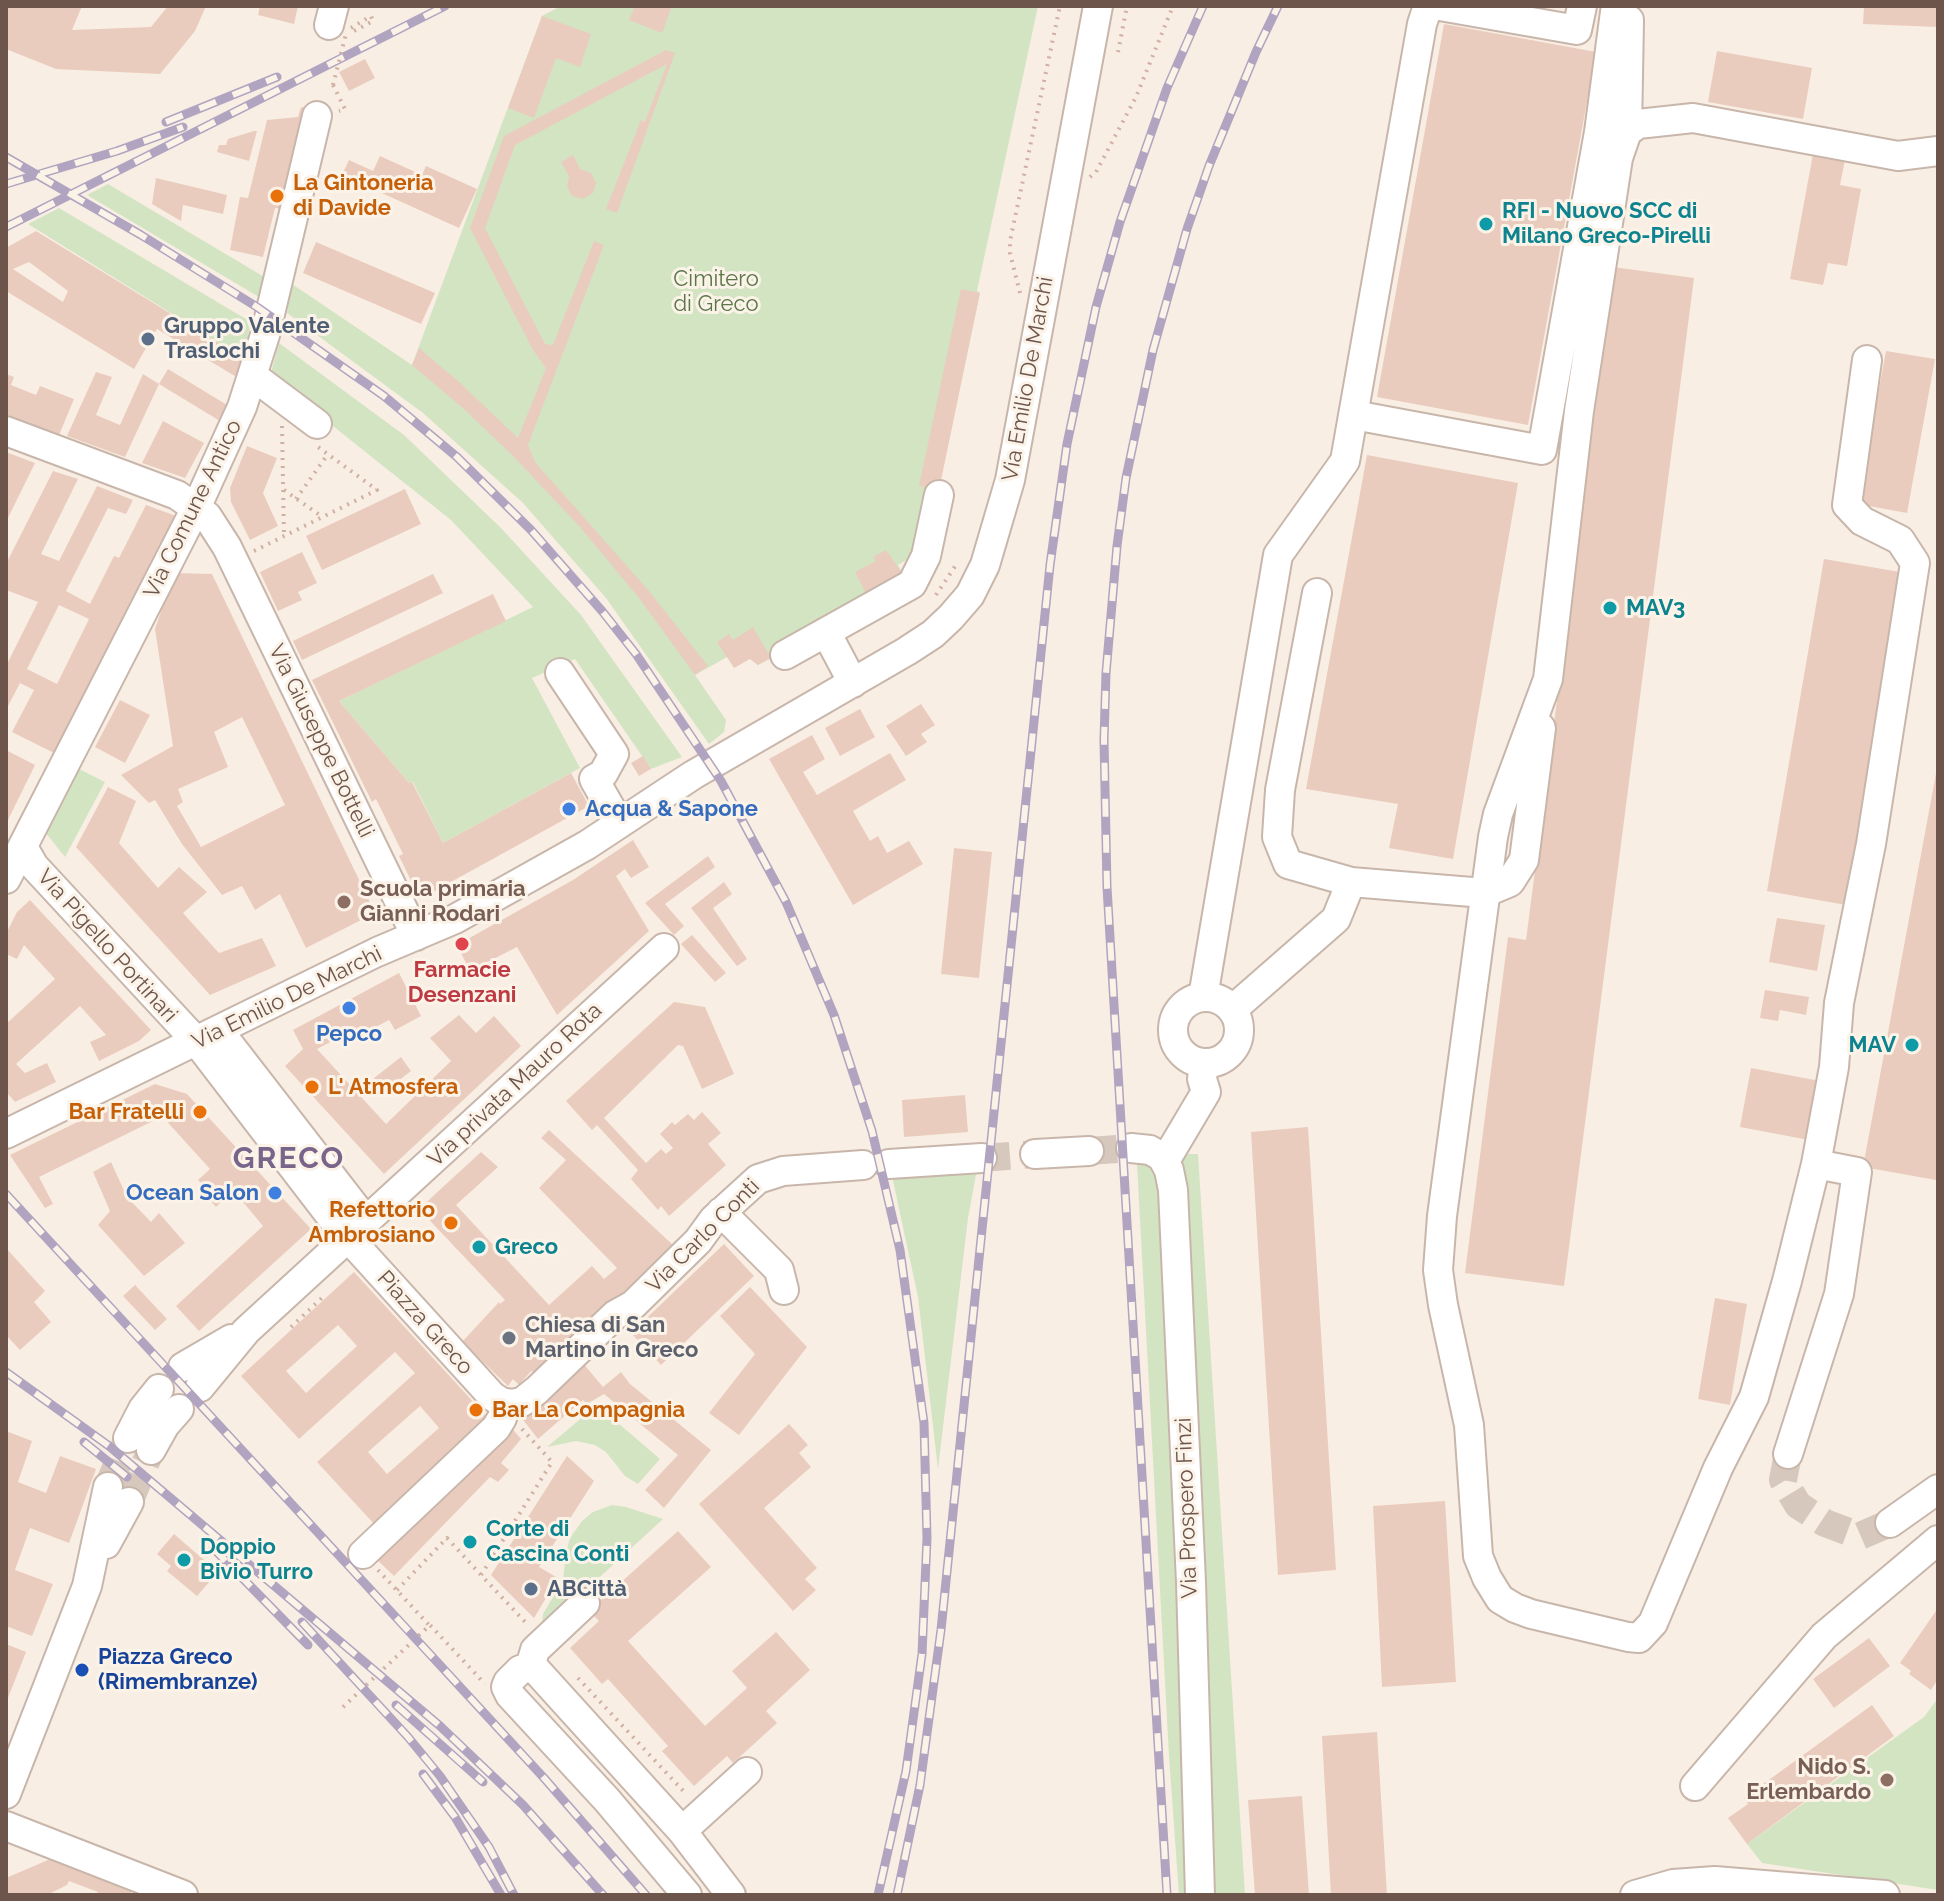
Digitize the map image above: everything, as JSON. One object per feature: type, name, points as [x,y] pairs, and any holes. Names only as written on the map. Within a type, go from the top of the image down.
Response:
[{"type":"street","points":[[1203,997],[1278,555],[1345,461],[1422,24],[1432,7],[1502,11],[1577,30],[1584,6],[1629,15],[1627,132],[1618,158],[1579,411],[1548,679],[1498,814],[1484,893],[1442,1216],[1438,1270],[1469,1425],[1478,1556],[1487,1578],[1500,1599],[1515,1608],[1639,1638],[1653,1623],[1718,1468],[1754,1397],[1816,1164],[1834,1067],[1839,1003],[1871,844],[1915,563],[1900,540],[1862,521],[1847,505],[1867,360]]},
{"type":"street","name":"Via Emilio De Marchi","points":[[6,1134],[455,919],[587,845],[693,775],[933,634],[970,595],[985,565],[1010,480],[1096,9]]},
{"type":"street","points":[[1354,415],[1542,450],[1599,132],[1615,12]]},
{"type":"street","name":"Via Comune Antico","points":[[6,879],[197,506],[242,407],[253,376],[317,116]]},
{"type":"street","points":[[1627,132],[1638,124],[1693,118],[1898,156],[1938,151]]},
{"type":"street","points":[[253,376],[309,433]]},
{"type":"street","points":[[6,431],[177,495],[197,506]]},
{"type":"street","points":[[785,655],[915,581],[926,556],[939,495]]},
{"type":"street","name":"Via Giuseppe Bottelli","points":[[197,506],[231,554],[416,936]]},
{"type":"street","points":[[173,553],[184,547],[231,554]]},
{"type":"street","points":[[1317,593],[1280,790],[1277,837],[1288,864],[1351,882],[1484,893]]},
{"type":"street","points":[[826,632],[853,683]]},
{"type":"street","points":[[560,673],[614,754],[603,774],[594,779],[619,823]]},
{"type":"street","name":"Via Pigello Portinari","points":[[23,847],[34,866],[208,1037]]},
{"type":"street","points":[[1232,1010],[1336,919],[1351,882]]},
{"type":"street","name":"Via privata Mauro Rota","points":[[191,1377],[246,1331],[664,948]]},
{"type":"street","points":[[1203,997],[1214,998],[1232,1010],[1239,1030],[1232,1050],[1224,1057],[1204,1063],[1193,1060],[1177,1046],[1174,1025],[1184,1006],[1203,997]]},
{"type":"street","name":"Piazza Greco","points":[[208,1037],[357,1230],[492,1396],[510,1412]]},
{"type":"street","points":[[1131,1148],[1150,1150],[1165,1161],[1206,1092],[1202,1079],[1204,1063]]},
{"type":"street","points":[[1035,1154],[1089,1151]]},
{"type":"street","name":"Via Carlo Conti","points":[[510,1412],[613,1317],[633,1305],[688,1252],[721,1212],[749,1185],[773,1172],[982,1158]]},
{"type":"street","name":"Via Prospero Finzi","points":[[1165,1161],[1171,1174],[1174,1200],[1191,1582],[1200,1895]]},
{"type":"street","points":[[1788,1454],[1839,1294],[1857,1172],[1816,1164]]},
{"type":"street","points":[[721,1212],[779,1270],[784,1290]]},
{"type":"street","points":[[139,1444],[165,1425],[169,1399]]},
{"type":"street","points":[[363,1554],[510,1412]]},
{"type":"street","points":[[1890,1523],[1938,1489]]},
{"type":"street","points":[[6,1794],[59,1661],[119,1494]]},
{"type":"street","points":[[1695,1786],[1824,1636],[1938,1540]]},
{"type":"street","points":[[530,1667],[535,1650],[585,1603]]},
{"type":"street","points":[[687,1895],[607,1800],[510,1695],[506,1687],[520,1670],[530,1667],[537,1671],[682,1831],[731,1895]]},
{"type":"street","points":[[682,1831],[747,1772]]},
{"type":"street","points":[[6,1826],[183,1895]]},
{"type":"street","points":[[1635,1895],[1673,1884],[1715,1881],[1885,1895]]},
{"type":"path","name":"Via Emilio De Marchi","points":[[1020,296],[1010,241],[1060,6]]},
{"type":"path","points":[[1118,52],[1127,6]]},
{"type":"path","points":[[1085,181],[1096,172],[1136,97],[1173,6]]},
{"type":"path","points":[[371,16],[373,21],[340,23],[371,16]]},
{"type":"path","points":[[333,85],[340,23]]},
{"type":"path","points":[[231,554],[284,536],[377,490],[328,454],[309,433],[282,421],[284,536]]},
{"type":"path","points":[[296,499],[328,454]]},
{"type":"path","points":[[284,490],[322,517]]},
{"type":"path","points":[[291,1327],[325,1295]]},
{"type":"path","points":[[481,1575],[552,1462],[510,1412]]},
{"type":"path","points":[[397,1590],[447,1538],[544,1642]]},
{"type":"path","points":[[363,1554],[486,1686],[506,1687]]},
{"type":"path","points":[[343,1707],[430,1625]]},
{"type":"green space","name":"Cimitero di Greco","points":[[561,6],[1038,6],[977,291],[980,293],[923,550],[898,565],[904,576],[869,601],[770,655],[771,658],[758,665],[750,659],[727,657],[695,675],[726,720],[724,732],[709,744],[606,598],[523,503],[423,413],[287,313],[292,284],[412,365],[542,16]]},
{"type":"green space","points":[[108,184],[266,278],[259,297],[87,195]]},
{"type":"green space","points":[[59,208],[251,322],[243,358],[28,224]]},
{"type":"green space","points":[[279,343],[404,435],[501,528],[581,615],[682,757],[651,769],[575,659],[532,678],[580,768],[443,843],[413,782],[409,783],[339,701],[533,607],[451,520],[270,376]]},
{"type":"green space","points":[[77,768],[105,782],[65,857],[45,832]]},
{"type":"green space","points":[[1198,1154],[1245,1895],[1214,1895],[1176,1159]]},
{"type":"green space","points":[[1152,1163],[1161,1179],[1189,1895],[1179,1895],[1169,1756],[1137,1164]]},
{"type":"green space","points":[[977,1169],[968,1218],[938,1469],[918,1297],[892,1176]]},
{"type":"green space","points":[[597,1405],[660,1459],[638,1484],[625,1476],[606,1452],[595,1445],[576,1441],[547,1447]]},
{"type":"green space","points":[[612,1505],[663,1519],[541,1631],[543,1614],[563,1580],[570,1538],[593,1512]]},
{"type":"green space","name":"Nido S. Erlembardo","points":[[1938,1698],[1938,1890],[1762,1863],[1747,1844],[1924,1717]]},
{"type":"building","points":[[6,6],[82,6],[72,30],[151,27],[168,6],[206,6],[195,31],[160,74],[56,69],[6,49]]},
{"type":"building","points":[[260,6],[298,6],[294,24],[258,15]]},
{"type":"building","points":[[635,6],[672,6],[662,33],[629,20]]},
{"type":"building","points":[[1864,6],[1938,6],[1938,27],[1863,24]]},
{"type":"building","points":[[542,16],[591,34],[580,67],[556,58],[534,118],[508,108]]},
{"type":"building","name":"RFI - Nuovo SCC di Milano Greco-Pirelli","points":[[1444,24],[1596,52],[1528,425],[1377,397]]},
{"type":"building","points":[[666,50],[675,53],[617,213],[606,209],[667,64],[515,145],[485,228],[545,344],[553,345],[594,241],[604,245],[528,445],[535,462],[649,591],[708,666],[695,675],[639,598],[580,527],[515,458],[412,365],[419,348],[518,438],[546,368],[533,350],[470,228],[504,136]]},
{"type":"building","points":[[1717,51],[1812,68],[1803,119],[1708,102]]},
{"type":"building","points":[[365,59],[375,78],[349,91],[339,72]]},
{"type":"building","points":[[301,107],[307,108],[281,209],[275,208],[263,257],[230,250],[240,197],[248,198],[267,120],[298,117]]},
{"type":"building","points":[[257,131],[249,161],[217,152],[219,145],[226,145],[228,139]]},
{"type":"building","points":[[1813,154],[1845,160],[1840,185],[1861,189],[1847,266],[1828,263],[1823,285],[1790,279]]},
{"type":"building","points":[[573,155],[580,169],[591,173],[596,183],[593,193],[582,199],[572,196],[567,186],[569,176],[561,162]]},
{"type":"building","points":[[380,156],[422,175],[426,166],[477,189],[459,228],[342,175],[349,160],[373,171]]},
{"type":"building","points":[[156,178],[227,195],[223,214],[183,205],[181,221],[152,204]]},
{"type":"building","name":"Gruppo Valente Traslochi","points":[[36,231],[243,358],[238,378],[157,329],[134,369],[6,291],[6,248]],"holes":[[[29,262],[68,291],[63,302],[13,269]]]},
{"type":"building","points":[[316,242],[435,293],[421,324],[303,273]]},
{"type":"building","name":"MAV3","points":[[1613,267],[1694,278],[1564,1286],[1465,1273],[1508,937],[1526,940]]},
{"type":"building","points":[[961,289],[980,293],[939,490],[919,486]]},
{"type":"building","points":[[1886,351],[1935,359],[1907,513],[1858,504]]},
{"type":"building","points":[[168,369],[227,405],[220,421],[159,384]]},
{"type":"building","points":[[96,372],[112,377],[96,415],[120,425],[143,374],[159,384],[125,457],[67,436]]},
{"type":"building","points":[[6,374],[14,377],[11,385],[36,395],[40,386],[74,399],[59,435],[6,414]]},
{"type":"building","points":[[163,421],[204,443],[185,478],[142,463]]},
{"type":"building","points":[[247,446],[277,458],[263,493],[278,526],[250,540],[231,502],[230,488]]},
{"type":"building","points":[[6,452],[35,463],[6,522]]},
{"type":"building","points":[[1367,455],[1518,483],[1453,859],[1389,848],[1398,804],[1306,789]]},
{"type":"building","points":[[53,471],[78,479],[41,554],[59,561],[97,486],[133,500],[126,514],[108,508],[66,591],[90,604],[114,556],[119,558],[146,505],[179,517],[58,755],[12,732],[34,690],[20,683],[6,710],[6,666],[38,602],[6,590],[6,564]],"holes":[[[59,605],[89,619],[57,684],[27,669]]]},
{"type":"building","points":[[405,489],[421,524],[322,570],[306,536]]},
{"type":"building","points":[[886,550],[904,576],[871,603],[855,572],[876,561],[873,557]]},
{"type":"building","points":[[302,552],[317,583],[298,592],[302,600],[278,611],[260,572]]},
{"type":"building","points":[[1824,559],[1906,573],[1846,905],[1767,891]]},
{"type":"building","points":[[174,573],[212,574],[375,913],[306,948],[280,894],[255,910],[242,886],[222,895],[182,844],[155,800],[149,803],[121,775],[173,746],[155,629]],"holes":[[[242,717],[285,805],[201,847],[177,806],[183,802],[178,789],[228,767],[214,732]]]},
{"type":"building","points":[[433,574],[443,593],[302,660],[293,641]]},
{"type":"building","points":[[493,594],[506,621],[339,701],[409,783],[412,782],[443,843],[571,773],[589,806],[420,899],[399,856],[403,854],[376,799],[372,802],[312,680]]},
{"type":"building","points":[[753,627],[771,658],[758,665],[750,659],[734,668],[717,642],[729,634],[733,640]]},
{"type":"building","points":[[120,700],[150,715],[125,763],[95,747]]},
{"type":"building","points":[[921,704],[935,725],[921,734],[927,742],[906,756],[886,726]]},
{"type":"building","points":[[860,709],[875,737],[840,756],[825,728]]},
{"type":"building","points":[[812,735],[825,759],[803,772],[817,795],[890,753],[906,780],[853,811],[870,841],[878,836],[887,853],[909,841],[923,864],[853,905],[769,759]]},
{"type":"building","points":[[6,750],[35,765],[6,824]]},
{"type":"building","points":[[643,756],[651,769],[639,776],[631,763]]},
{"type":"building","name":"MAV","points":[[1937,768],[1938,1170],[1936,1180],[1863,1167]]},
{"type":"building","points":[[108,787],[136,801],[119,843],[158,888],[179,867],[207,892],[183,913],[219,953],[262,938],[276,966],[210,995],[76,847]]},
{"type":"building","points":[[633,840],[649,867],[631,878],[625,869],[616,876],[649,931],[557,1015],[517,947],[470,971],[457,945],[573,880]]},
{"type":"building","points":[[954,848],[992,852],[979,978],[941,974]]},
{"type":"building","points":[[708,856],[715,867],[665,904],[684,926],[674,935],[645,903]]},
{"type":"building","points":[[724,882],[732,894],[713,908],[747,959],[737,966],[691,908]]},
{"type":"building","points":[[30,900],[151,1030],[139,1041],[99,1061],[90,1042],[106,1035],[80,1006],[16,1064],[25,1073],[47,1063],[56,1082],[15,1102],[6,1092],[6,1024],[55,979],[24,945],[17,959],[6,954],[6,934],[17,912]]},
{"type":"building","points":[[1777,918],[1825,925],[1817,971],[1769,962]]},
{"type":"building","points":[[692,935],[726,973],[715,982],[681,944]]},
{"type":"building","points":[[399,973],[421,1016],[395,1030],[389,1020],[344,1044],[340,1037],[317,1049],[386,1124],[451,1061],[430,1038],[459,1015],[476,1033],[494,1016],[521,1046],[384,1174],[285,1066],[303,1049],[293,1030]]},
{"type":"building","points":[[1765,990],[1809,997],[1806,1015],[1780,1010],[1778,1021],[1760,1018]]},
{"type":"building","points":[[674,1002],[705,1007],[734,1074],[702,1089],[683,1046],[678,1045],[604,1118],[646,1163],[661,1149],[666,1154],[673,1148],[660,1134],[672,1122],[675,1125],[688,1114],[694,1120],[702,1112],[721,1133],[708,1144],[726,1165],[669,1216],[661,1206],[658,1210],[631,1179],[638,1170],[597,1125],[592,1130],[566,1101]]},
{"type":"building","points":[[401,1057],[411,1071],[384,1092],[374,1078]]},
{"type":"building","points":[[1751,1068],[1820,1081],[1809,1140],[1740,1127]]},
{"type":"building","points":[[155,1084],[187,1094],[311,1229],[199,1331],[176,1306],[263,1226],[233,1190],[216,1207],[205,1194],[209,1191],[198,1180],[210,1169],[161,1115],[39,1177],[53,1204],[45,1208],[10,1155]]},
{"type":"building","points":[[965,1095],[968,1132],[904,1137],[902,1100]]},
{"type":"building","points":[[1308,1127],[1336,1570],[1278,1575],[1251,1132]]},
{"type":"building","points":[[549,1130],[673,1245],[537,1374],[531,1371],[519,1385],[513,1379],[508,1386],[462,1342],[499,1302],[505,1300],[419,1209],[481,1152],[498,1167],[456,1205],[549,1305],[592,1266],[604,1279],[617,1268],[539,1188],[566,1160],[541,1138]]},
{"type":"building","points":[[111,1162],[127,1197],[151,1222],[159,1213],[185,1243],[144,1276],[98,1225],[110,1211],[93,1172]]},
{"type":"building","points":[[724,1244],[754,1276],[661,1365],[631,1333]]},
{"type":"building","points":[[6,1248],[45,1291],[34,1302],[51,1322],[20,1350],[6,1335]]},
{"type":"building","points":[[354,1272],[489,1419],[375,1525],[317,1462],[415,1373],[395,1352],[299,1439],[241,1376]],"holes":[[[338,1325],[357,1346],[306,1393],[286,1371]],[[420,1406],[439,1428],[387,1474],[368,1452]]]},
{"type":"building","points":[[135,1285],[167,1319],[155,1330],[123,1296]]},
{"type":"building","points":[[750,1287],[807,1347],[739,1435],[709,1413],[755,1354],[720,1316]]},
{"type":"building","points":[[1715,1298],[1747,1304],[1730,1405],[1698,1399]]},
{"type":"building","points":[[582,1362],[603,1387],[621,1372],[630,1384],[711,1450],[664,1508],[645,1490],[678,1455],[604,1394],[587,1404],[583,1400],[538,1439],[520,1416]]},
{"type":"building","points":[[789,1424],[808,1445],[799,1453],[811,1467],[764,1508],[817,1568],[805,1579],[816,1590],[793,1611],[699,1504]]},
{"type":"building","points":[[510,1426],[521,1439],[501,1463],[509,1470],[498,1482],[490,1477],[394,1576],[375,1558]]},
{"type":"building","points":[[6,1431],[32,1441],[18,1482],[46,1493],[60,1456],[96,1469],[69,1543],[30,1528],[15,1570],[53,1584],[32,1636],[6,1626]]},
{"type":"building","points":[[567,1456],[594,1481],[539,1567],[558,1578],[534,1618],[491,1575]]},
{"type":"building","points":[[1445,1501],[1456,1682],[1382,1687],[1373,1506]]},
{"type":"building","points":[[678,1531],[711,1567],[628,1641],[705,1726],[747,1688],[732,1671],[776,1632],[810,1670],[766,1711],[777,1723],[733,1763],[727,1756],[694,1786],[662,1751],[668,1746],[608,1679],[602,1684],[570,1648],[599,1621],[589,1611]]},
{"type":"building","name":"Doppio Bivio Turro","points":[[174,1534],[218,1572],[197,1596],[167,1571],[171,1566],[157,1554]]},
{"type":"building","points":[[1938,1608],[1938,1679],[1931,1690],[1900,1663]]},
{"type":"building","points":[[1869,1638],[1890,1666],[1834,1708],[1813,1679]]},
{"type":"building","points":[[6,1644],[26,1652],[6,1703]]},
{"type":"building","points":[[1872,1705],[1894,1736],[1747,1844],[1728,1818],[1748,1804],[1744,1798]]},
{"type":"building","points":[[1377,1732],[1387,1895],[1331,1895],[1322,1736]]},
{"type":"building","points":[[1302,1796],[1309,1895],[1255,1895],[1248,1800]]},
{"type":"building","points":[[55,1857],[133,1887],[130,1895],[97,1895],[98,1892],[69,1881],[47,1895],[6,1895],[6,1878]]},
{"type":"tunnel","points":[[1089,1151],[1131,1148]]},
{"type":"tunnel","points":[[982,1158],[1035,1154]]},
{"type":"tunnel","points":[[108,1487],[128,1438]]},
{"type":"tunnel","points":[[129,1502],[151,1450]]},
{"type":"tunnel","points":[[1788,1454],[1783,1480],[1798,1505],[1825,1523],[1860,1536],[1890,1523]]},
{"type":"railway","points":[[6,227],[445,6]]},
{"type":"railway","points":[[897,1895],[920,1785],[941,1630],[1050,565],[1067,444],[1096,307],[1120,222],[1167,88],[1203,6]]},
{"type":"railway","points":[[1167,1895],[1107,887],[1106,673],[1126,478],[1153,350],[1187,229],[1209,166],[1278,6]]},
{"type":"railway","points":[[166,122],[277,77]]},
{"type":"railway","points":[[6,184],[117,151],[183,127]]},
{"type":"railway","points":[[6,157],[257,307],[384,396],[457,457],[531,530],[636,654],[721,781],[786,902],[834,1015],[872,1131],[900,1250],[924,1423],[927,1538],[922,1654],[906,1771],[878,1895]]},
{"type":"railway","points":[[6,1194],[544,1778],[646,1895]]},
{"type":"railway","points":[[6,1372],[109,1446],[440,1726],[523,1805],[603,1895]]},
{"type":"railway","points":[[84,1442],[127,1477]]},
{"type":"railway","points":[[213,1548],[308,1645]]},
{"type":"railway","points":[[302,1622],[440,1776],[489,1847],[514,1895]]},
{"type":"railway","points":[[396,1705],[483,1782]]},
{"type":"railway","points":[[423,1774],[455,1817],[501,1895]]},
{"type":"place","name":"La Gintoneria di Davide","points":[[277,196]]},
{"type":"place","name":"RFI - Nuovo SCC di Milano Greco-Pirelli","points":[[1486,224]]},
{"type":"place","name":"Gruppo Valente Traslochi","points":[[148,339]]},
{"type":"place","name":"MAV3","points":[[1610,608]]},
{"type":"place","name":"Acqua & Sapone","points":[[569,809]]},
{"type":"place","name":"Scuola primaria Gianni Rodari","points":[[344,902]]},
{"type":"place","name":"Farmacie Desenzani","points":[[462,944]]},
{"type":"place","name":"Pepco","points":[[349,1008]]},
{"type":"place","name":"MAV","points":[[1912,1045]]},
{"type":"place","name":"L' Atmosfera","points":[[312,1087]]},
{"type":"place","name":"Bar Fratelli","points":[[200,1112]]},
{"type":"place","name":"Ocean Salon","points":[[275,1193]]},
{"type":"place","name":"Refettorio Ambrosiano","points":[[451,1223]]},
{"type":"place","name":"Greco","points":[[479,1247]]},
{"type":"place","name":"Chiesa di San Martino in Greco","points":[[509,1338]]},
{"type":"place","name":"Bar La Compagnia","points":[[476,1410]]},
{"type":"place","name":"Corte di Cascina Conti","points":[[470,1542]]},
{"type":"place","name":"Doppio Bivio Turro","points":[[184,1560]]},
{"type":"place","name":"ABCittà","points":[[531,1589]]},
{"type":"place","name":"Piazza Greco (Rimembranze)","points":[[82,1670]]},
{"type":"place","name":"Nido S. Erlembardo","points":[[1887,1780]]},
{"type":"district","name":"GRECO","points":[[289,1159]]}]
